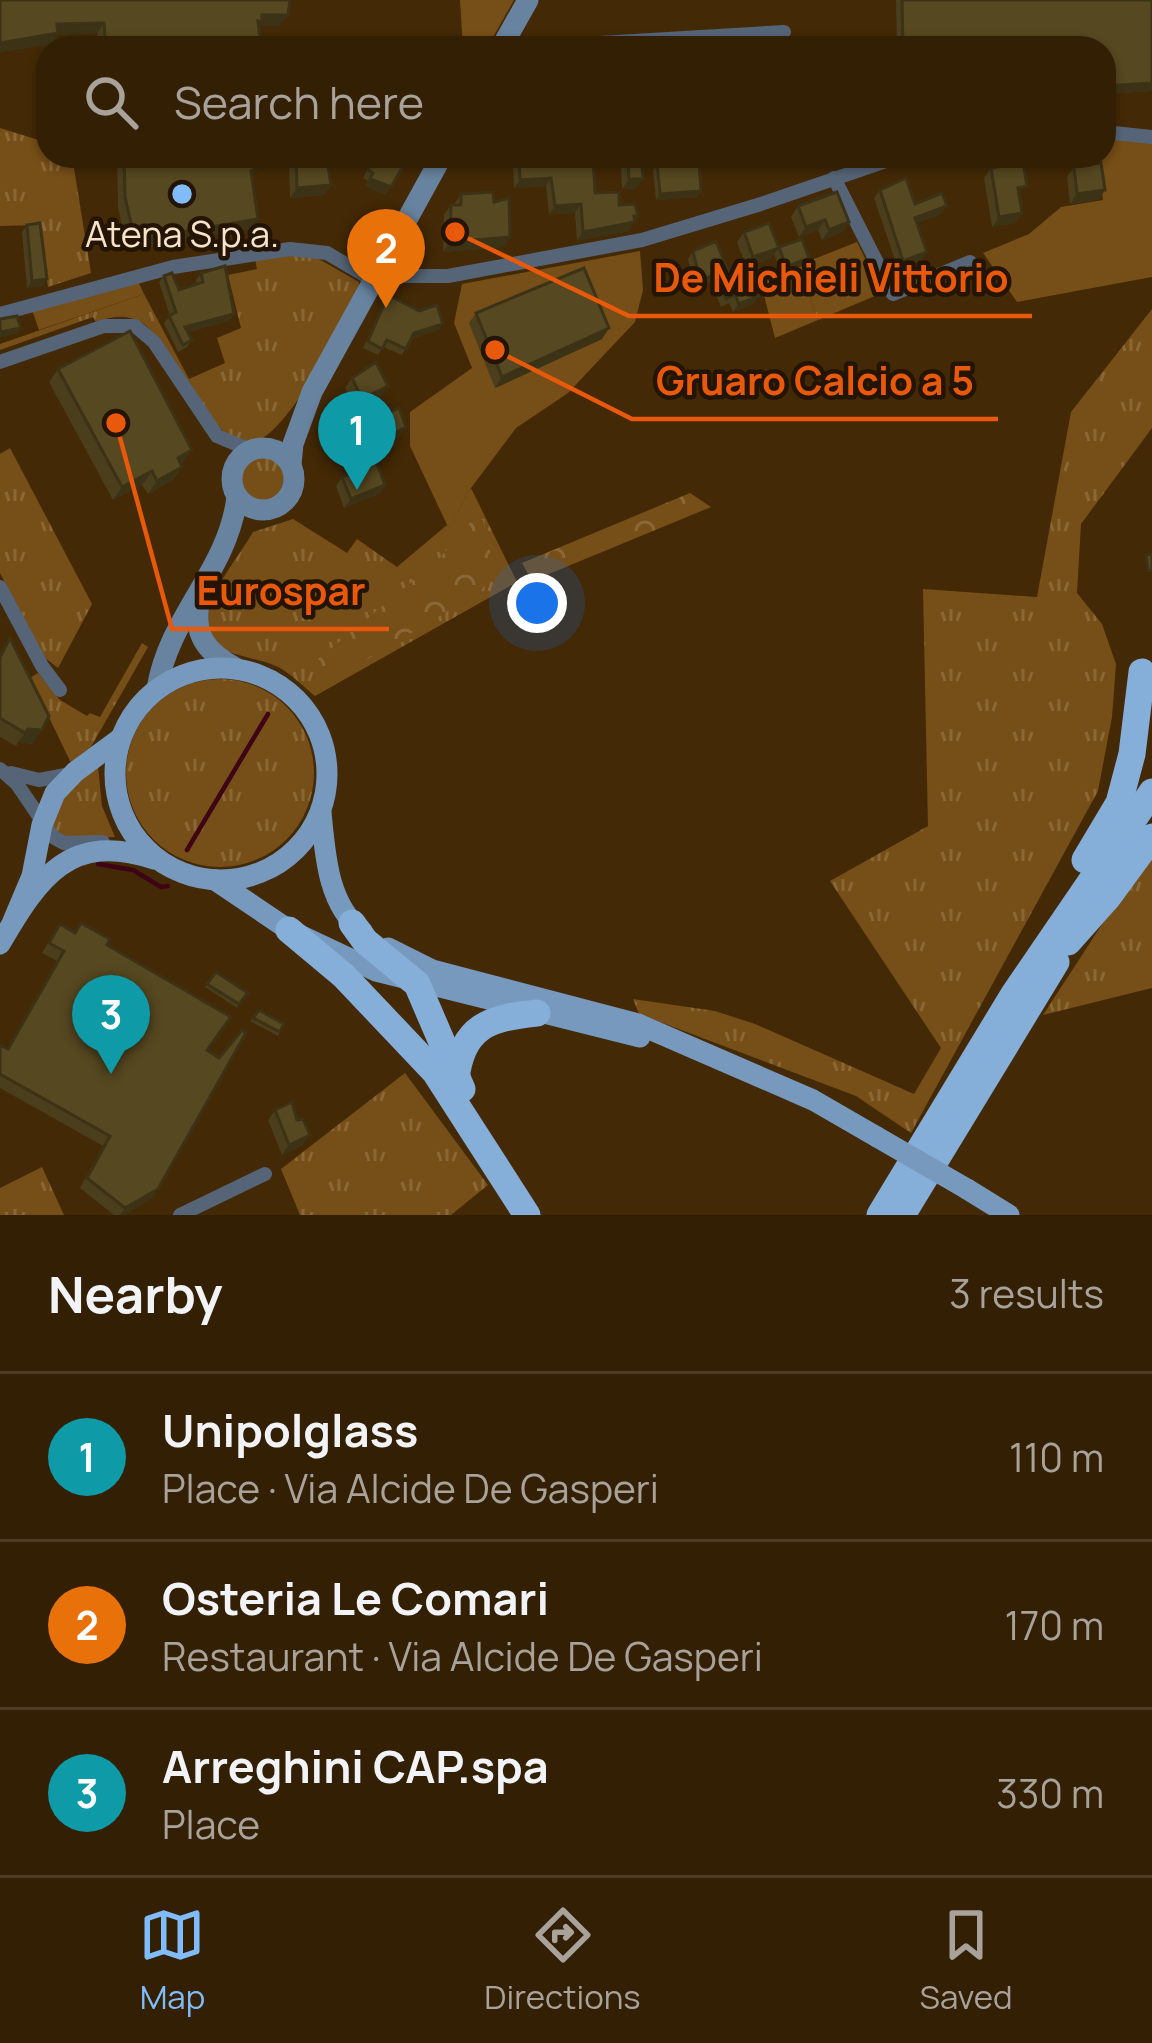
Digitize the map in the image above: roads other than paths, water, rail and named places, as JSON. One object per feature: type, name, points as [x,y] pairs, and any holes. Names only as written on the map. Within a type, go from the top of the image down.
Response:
[{"type":"highway","points":[[902,1215],[1014,994],[1046,920],[1119,803],[1132,754],[1142,672]]},
{"type":"highway","points":[[1014,994],[1152,792]]},
{"type":"highway","points":[[878,1215],[938,1138],[1152,819]]},
{"type":"highway","points":[[1068,942],[1152,837]]},
{"type":"highway","points":[[352,922],[365,941],[417,984],[456,1079],[539,1215]]},
{"type":"highway","points":[[289,930],[358,989],[435,1072],[526,1215]]},
{"type":"highway","points":[[456,1079],[467,1040],[480,1028],[499,1018],[537,1013]]},
{"type":"highway","points":[[912,1215],[938,1138]]},
{"type":"main road","points":[[508,36],[528,0]]},
{"type":"main road","points":[[229,541],[285,502],[293,488],[293,444],[312,392],[435,168]]},
{"type":"main road","points":[[158,689],[174,631],[229,541],[237,497],[232,473],[236,462],[257,449],[312,392]]},
{"type":"main road","points":[[257,449],[282,454],[291,464]]},
{"type":"main road","points":[[237,497],[256,509],[271,509]]},
{"type":"main road","points":[[203,587],[196,617],[212,654],[274,682],[305,708],[319,732],[326,758],[327,785],[312,830],[284,860],[247,878],[215,880],[186,874],[152,854],[128,824],[117,796],[115,767],[121,738],[135,711],[158,689],[195,671],[236,668]]},
{"type":"main road","points":[[14,921],[55,793],[121,738]]},
{"type":"main road","points":[[321,812],[332,884],[352,922],[402,957],[431,970],[638,1024],[813,1100],[1009,1215]]},
{"type":"main road","points":[[0,944],[56,868],[72,856],[101,849],[152,854]]},
{"type":"main road","points":[[215,880],[289,930],[341,957],[417,984],[682,1045]]},
{"type":"street","points":[[717,36],[784,32]]},
{"type":"street","points":[[1116,133],[1152,137]]},
{"type":"street","points":[[0,314],[173,267],[290,249],[327,253],[377,272],[415,277],[496,270],[660,235],[864,168]]},
{"type":"street","points":[[834,178],[893,294],[970,262]]},
{"type":"street","points":[[0,362],[104,326],[135,326],[154,342],[217,436],[257,449]]},
{"type":"street","points":[[0,587],[60,690]]},
{"type":"street","points":[[0,769],[39,780],[75,772]]},
{"type":"street","points":[[0,769],[17,784],[42,825],[64,843],[110,842],[152,854]]},
{"type":"street","points":[[180,1215],[265,1174]]},
{"type":"waterway","points":[[187,850],[268,714]]},
{"type":"waterway","points":[[98,864],[133,870],[161,887],[168,886]]},
{"type":"place","name":"Atena S.p.a.","points":[[182,194]]},
{"type":"place","name":"De Michieli Vittorio","points":[[455,232]]},
{"type":"place","name":"Osteria Le Comari","points":[[386,308]]},
{"type":"place","name":"Gruaro Calcio a 5","points":[[495,350]]},
{"type":"place","name":"Eurospar","points":[[116,423]]},
{"type":"place","name":"Unipolglass","points":[[357,490]]},
{"type":"place","name":"Arreghini CAP.spa","points":[[111,1074]]}]
